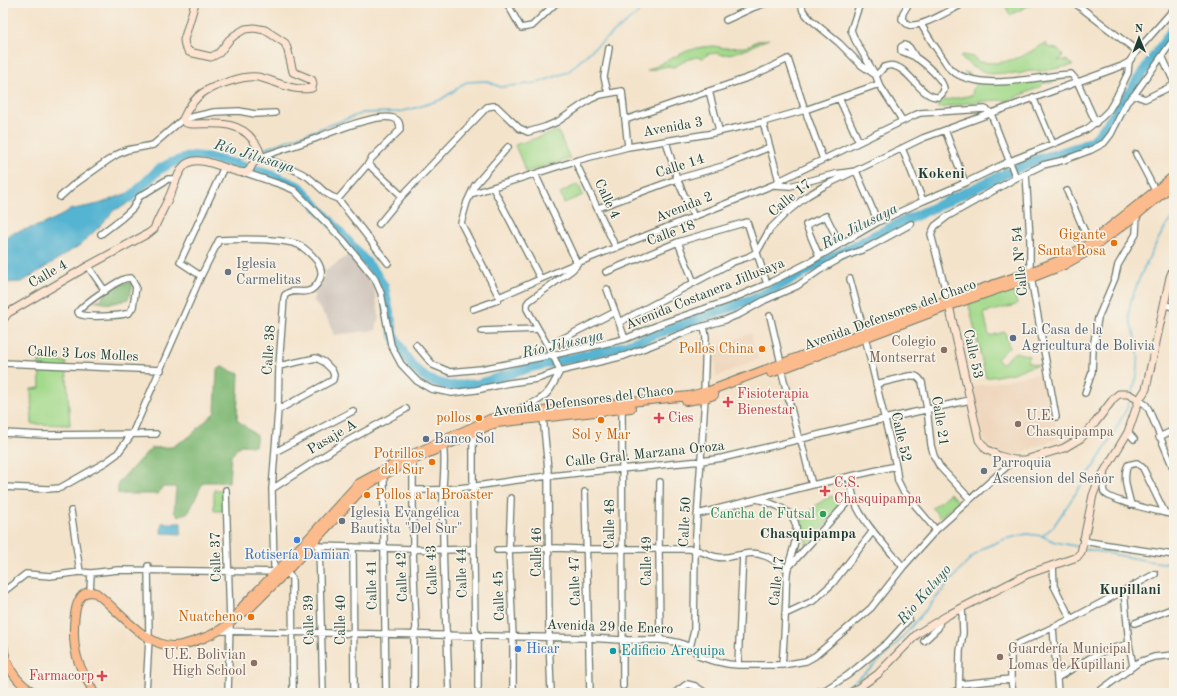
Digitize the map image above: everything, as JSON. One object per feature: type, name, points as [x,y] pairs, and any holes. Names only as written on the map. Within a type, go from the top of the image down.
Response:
[{"type":"main road","points":[[1156,194],[1174,176]]},
{"type":"main road","name":"Avenida Defensores del Chaco","points":[[230,627],[238,615],[248,610],[282,571],[313,543],[357,493],[381,474],[410,458],[470,432],[490,419],[513,418],[622,406],[689,396],[704,396],[948,303],[1070,262],[1087,252],[1091,245],[1156,194],[1174,184]]},
{"type":"main road","points":[[94,693],[78,662],[75,647],[74,626],[77,604],[84,594],[90,592],[96,593],[148,638],[158,643],[173,646],[192,642],[230,627]]},
{"type":"main road","points":[[3,645],[8,666],[18,680],[35,693]]},
{"type":"street","points":[[60,197],[72,186],[118,154],[127,150],[153,145],[183,119],[196,98],[202,92],[211,87],[234,80],[257,77],[295,89],[312,88],[312,80],[292,72],[285,43],[265,30],[254,28],[245,29],[229,40],[219,53],[211,57],[189,52],[185,46],[184,40],[194,3]]},
{"type":"street","points":[[507,3],[521,28],[532,26],[554,4]]},
{"type":"street","points":[[726,20],[766,3]]},
{"type":"street","points":[[801,3],[804,11],[810,19],[839,43],[861,66],[876,76]]},
{"type":"street","points":[[861,3],[851,30],[879,84],[902,120]]},
{"type":"street","points":[[909,3],[903,13],[902,19],[905,23],[909,24],[921,24],[959,6],[962,3]]},
{"type":"street","points":[[1075,3],[1137,51]]},
{"type":"street","points":[[1129,62],[1174,9]]},
{"type":"street","points":[[921,24],[929,39],[951,70],[968,79],[987,82],[1018,81],[1071,74],[1077,82],[1096,122]]},
{"type":"street","points":[[991,114],[1015,176],[1026,173],[1043,165],[1064,160],[1091,150],[1104,143],[1114,128],[1127,102],[1134,95],[1174,39]]},
{"type":"street","points":[[608,93],[604,77],[609,48]]},
{"type":"street","points":[[1134,95],[1145,99],[1174,84],[1162,56]]},
{"type":"street","points":[[876,76],[884,67],[894,66],[900,69],[930,96],[938,97],[944,90],[943,84],[940,79],[916,58]]},
{"type":"street","points":[[625,120],[750,77],[788,59],[823,160]]},
{"type":"street","name":"Calle 17","points":[[757,252],[770,229],[807,196],[824,186],[923,138],[1122,66],[1129,62]]},
{"type":"street","name":"Avenida Costanera Jillusaya","points":[[416,345],[433,365],[450,372],[555,359],[625,339],[663,323],[727,301],[767,284],[808,263],[878,222],[923,200],[1087,129],[1109,110],[1128,73],[1129,62]]},
{"type":"street","name":"Avenida 3","points":[[471,194],[575,161],[628,147],[708,134],[719,130],[763,122],[805,110],[879,84]]},
{"type":"street","points":[[378,224],[402,196],[487,107],[496,106],[521,130],[528,132],[558,122],[590,99],[608,93],[622,91],[628,147]]},
{"type":"street","points":[[709,91],[719,130]]},
{"type":"street","points":[[1033,97],[1053,144]]},
{"type":"street","points":[[839,98],[859,142]]},
{"type":"street","name":"Avenida 2","points":[[473,309],[498,300],[499,297],[540,278],[773,186],[779,181],[902,120],[920,113],[985,109],[991,114]]},
{"type":"street","points":[[183,119],[214,112],[240,111],[255,114],[275,113]]},
{"type":"street","points":[[338,199],[371,159],[400,130],[399,122],[396,119],[385,117],[356,124],[313,139],[260,152],[249,169],[294,190],[344,241],[376,278],[381,293],[391,345],[400,364],[416,380],[432,389],[452,393],[537,379],[560,371],[624,356],[694,329],[740,314],[765,300],[797,286],[841,258],[867,248],[911,224]]},
{"type":"street","points":[[183,119],[188,124],[229,125],[247,132],[260,152],[308,177],[330,197],[338,199],[388,263]]},
{"type":"street","points":[[763,122],[779,181]]},
{"type":"street","points":[[945,130],[965,183]]},
{"type":"street","points":[[666,141],[677,179],[694,216]]},
{"type":"street","name":"Calle 14","points":[[598,208],[677,179],[723,166],[770,147]]},
{"type":"street","points":[[499,297],[461,223],[467,202],[475,185],[508,148]]},
{"type":"street","points":[[902,148],[923,200]]},
{"type":"street","points":[[1136,154],[1156,194]]},
{"type":"street","name":"Calle 4","points":[[3,320],[8,313],[88,266],[149,233],[154,228],[176,179],[187,163],[201,161],[224,167],[249,169]]},
{"type":"street","name":"Calle 4","points":[[575,161],[616,248]]},
{"type":"street","points":[[368,164],[402,196]]},
{"type":"street","points":[[3,487],[48,489],[60,488],[106,462],[117,454],[132,434],[201,276],[180,262],[224,167]]},
{"type":"street","points":[[773,186],[790,186],[834,174],[856,171],[878,222]]},
{"type":"street","name":"Calle Nº 54","points":[[1026,173],[1030,239],[1030,275],[1056,417]]},
{"type":"street","points":[[513,418],[517,409],[545,396],[553,385],[560,371],[555,359],[527,309],[527,304],[572,270],[577,263],[535,174]]},
{"type":"street","name":"Calle 53","points":[[1014,460],[1000,456],[986,449],[979,440],[931,234],[935,226],[948,216],[1015,176]]},
{"type":"street","points":[[101,234],[133,208],[139,197],[168,179],[176,179]]},
{"type":"street","points":[[493,188],[540,278]]},
{"type":"street","points":[[1067,191],[1091,245]]},
{"type":"street","points":[[1085,393],[1092,372],[1098,318],[1115,278],[1118,265],[1136,234],[1135,211]]},
{"type":"street","points":[[819,256],[806,225],[826,216],[840,244]]},
{"type":"street","name":"Calle 18","points":[[606,272],[678,242],[747,222],[757,252]]},
{"type":"street","name":"Calle 38","points":[[201,276],[219,240],[276,241],[292,243],[309,252],[320,267],[320,281],[312,290],[308,292],[291,292],[285,295],[279,366],[278,410],[272,489],[274,566],[292,578],[293,690]]},
{"type":"street","points":[[678,242],[694,283]]},
{"type":"street","points":[[620,322],[733,262],[757,252],[767,284]]},
{"type":"street","name":"Calle 4","points":[[88,266],[105,291]]},
{"type":"street","points":[[851,693],[878,674],[917,634],[940,620],[1028,574],[1077,557],[1083,542],[1093,495],[1098,482],[1128,432],[1134,397],[1146,389],[1170,277],[1174,267]]},
{"type":"street","points":[[123,278],[131,278],[136,287],[133,307],[130,313],[123,315],[95,316],[79,314],[78,312],[82,307],[105,291],[123,278]]},
{"type":"street","name":"Calle 52","points":[[850,279],[865,334],[896,466],[898,481],[904,491],[936,530]]},
{"type":"street","points":[[607,289],[625,339]]},
{"type":"street","points":[[1165,305],[1174,307]]},
{"type":"street","points":[[548,346],[615,312]]},
{"type":"street","points":[[770,316],[798,436],[812,484]]},
{"type":"street","name":"Calle 50","points":[[690,647],[694,631],[695,550],[706,344],[704,326]]},
{"type":"street","points":[[482,331],[538,329]]},
{"type":"street","points":[[278,410],[333,380],[334,375],[332,370],[324,362],[316,358],[279,366]]},
{"type":"street","name":"Calle 3 Los Molles","points":[[3,363],[161,370]]},
{"type":"street","name":"Calle 21","points":[[876,384],[909,376],[917,376],[922,382],[931,445],[934,456],[940,467],[970,499]]},
{"type":"street","points":[[1014,460],[1025,460],[1064,448],[1081,438],[1095,424],[1114,398],[1119,394],[1134,397],[1146,405],[1174,470]]},
{"type":"street","name":"Calle Gral. Marzana Oroza","points":[[413,490],[443,490],[472,487],[623,468],[722,458],[970,400]]},
{"type":"street","name":"Calle 48","points":[[622,406],[623,686]]},
{"type":"street","name":"Pasaje A","points":[[272,489],[342,444],[406,409]]},
{"type":"street","points":[[275,452],[352,411]]},
{"type":"street","name":"Calle 46","points":[[543,414],[548,477],[549,638],[551,693]]},
{"type":"street","points":[[1160,437],[1174,430]]},
{"type":"street","name":"Calle 44","points":[[470,432],[473,441],[472,487],[475,629],[478,637],[478,688]]},
{"type":"street","points":[[1128,432],[1134,439]]},
{"type":"street","points":[[3,433],[42,435],[156,434]]},
{"type":"street","name":"Calle 43","points":[[442,444],[444,454],[443,550],[448,693]]},
{"type":"street","name":"Calle 42","points":[[410,458],[413,465],[413,549],[416,628],[414,635],[414,693]]},
{"type":"street","name":"Avenida 29 de Enero","points":[[230,627],[292,633],[660,640],[680,643],[690,647],[702,657],[728,664],[782,665],[806,661],[816,656],[871,608],[903,567],[936,530],[1014,460]]},
{"type":"street","points":[[1131,505],[1126,482],[1126,469],[1128,465],[1137,464],[1144,468],[1164,513]]},
{"type":"street","points":[[698,514],[812,484],[896,466]]},
{"type":"street","points":[[1104,471],[1104,492],[1108,496],[1131,505],[1174,515]]},
{"type":"street","name":"Calle 41","points":[[381,474],[384,480],[386,693]]},
{"type":"street","points":[[849,476],[853,496],[864,518],[903,567]]},
{"type":"street","name":"Calle 49","points":[[660,482],[660,640]]},
{"type":"street","name":"Calle 37","points":[[226,490],[230,627],[228,693]]},
{"type":"street","name":"Calle 47","points":[[585,492],[590,693]]},
{"type":"street","points":[[497,550],[548,548],[695,550],[716,557],[725,558],[750,553],[764,555],[787,569],[853,496]]},
{"type":"street","name":"Calle 45","points":[[511,498],[509,550],[513,693]]},
{"type":"street","name":"Calle 17","points":[[757,499],[771,503],[788,512],[793,519],[797,530],[787,569],[782,665]]},
{"type":"street","points":[[71,511],[80,572]]},
{"type":"street","points":[[785,614],[813,601],[832,584],[873,531]]},
{"type":"street","points":[[1083,542],[1174,555]]},
{"type":"street","points":[[313,543],[353,547],[443,550],[474,549]]},
{"type":"street","name":"Calle 39","points":[[313,543],[321,633],[323,693]]},
{"type":"street","name":"Calle 40","points":[[353,547],[354,693]]},
{"type":"street","points":[[738,665],[743,554]]},
{"type":"street","points":[[1053,565],[1054,586],[1071,619]]},
{"type":"street","points":[[3,592],[26,574],[50,576],[80,572],[91,573],[148,569],[282,571]]},
{"type":"street","points":[[146,693],[148,569]]},
{"type":"street","points":[[90,592],[91,573]]},
{"type":"street","points":[[1013,693],[1011,679],[1011,647],[1071,619],[1155,574]]},
{"type":"street","points":[[1124,591],[1132,666]]},
{"type":"street","points":[[959,689],[960,651],[963,633],[962,608]]},
{"type":"street","points":[[1135,623],[1174,608]]},
{"type":"street","points":[[812,693],[825,690],[848,675],[888,642],[909,618]]},
{"type":"street","points":[[924,641],[938,628],[940,620]]},
{"type":"street","points":[[1053,627],[1058,693]]},
{"type":"street","points":[[1057,678],[1106,650],[1129,644]]},
{"type":"street","points":[[1097,693],[1139,662],[1154,657],[1174,654]]},
{"type":"street","points":[[952,693],[959,689],[1011,679]]},
{"type":"street","points":[[675,693],[687,684],[706,693]]},
{"type":"shaded area","points":[[352,253],[366,273],[374,288],[379,315],[376,330],[334,335],[328,320],[314,301],[315,292],[321,284],[325,271]]},
{"type":"shaded area","points":[[751,333],[758,359],[716,377],[716,348]]},
{"type":"shaded area","name":"U.E. Chasquipampa","points":[[1045,372],[1058,438],[1016,455],[1003,454],[985,444],[973,387]]},
{"type":"green space","points":[[1004,3],[1034,3],[1010,15]]},
{"type":"green space","points":[[769,39],[748,49],[733,53],[723,55],[717,53],[708,54],[703,58],[696,57],[674,67],[667,66],[647,71],[687,51],[702,47],[746,47],[757,41]]},
{"type":"green space","points":[[1046,43],[1047,47],[1057,49],[1063,54],[1058,61],[1066,60],[1073,65],[1045,71],[1029,71],[1018,74],[991,74],[972,67],[960,57],[963,55],[974,57],[978,62],[1003,62],[1021,57]]},
{"type":"green space","points":[[964,71],[976,79],[1006,81],[1067,76],[1052,83],[1044,83],[1038,88],[1008,101],[999,100],[974,102],[938,108],[938,104],[946,100],[973,95],[972,89],[975,86],[974,83]]},
{"type":"green space","points":[[558,131],[570,159],[526,172],[515,145]]},
{"type":"green space","points":[[578,184],[583,195],[564,203],[560,193]]},
{"type":"green space","points":[[130,282],[133,284],[128,299],[111,303],[94,301],[102,299],[103,294],[115,286]]},
{"type":"green space","points":[[1011,286],[1017,303],[1016,305],[984,313],[989,336],[1005,332],[1009,347],[997,359],[1002,364],[1015,352],[1029,356],[1027,362],[1038,365],[1013,373],[986,378],[968,301]]},
{"type":"green space","points":[[39,361],[66,362],[70,425],[32,424],[31,389],[40,388]]},
{"type":"green space","points":[[224,366],[233,372],[239,373],[237,420],[257,436],[255,446],[240,445],[231,456],[229,482],[203,482],[189,512],[178,516],[174,512],[176,487],[162,487],[158,494],[118,494],[118,483],[151,448],[172,447],[189,437],[215,412],[217,370]]},
{"type":"green space","points":[[214,490],[225,490],[225,511],[214,511]]},
{"type":"green space","points":[[950,493],[958,502],[940,517],[932,508]]},
{"type":"green space","points":[[832,496],[841,506],[808,545],[806,544],[806,538],[795,538],[796,525],[817,505]]},
{"type":"water","points":[[146,186],[124,206],[114,210],[105,221],[80,245],[22,282],[3,283],[3,240],[10,234],[44,224],[69,210],[99,204]]},
{"type":"water","points":[[162,523],[181,523],[181,534],[161,533]]},
{"type":"waterway","points":[[261,150],[363,113],[398,112],[440,100],[467,82],[487,81],[500,87],[537,83],[568,72],[594,48],[637,14],[645,3]]},
{"type":"waterway","name":"Río Jilusaya","points":[[129,198],[158,170],[171,163],[193,156],[211,158],[264,172],[300,187],[374,271],[384,287],[394,336],[405,356],[414,368],[427,379],[449,386],[479,384],[528,368],[620,347],[758,297],[873,236],[1030,162],[1082,146],[1090,142],[1097,137],[1114,115],[1174,27]]},
{"type":"waterway","points":[[228,163],[258,151]]},
{"type":"waterway","points":[[1132,394],[1137,375],[1138,355],[1137,342],[1129,316],[1130,307],[1133,295],[1146,264],[1161,235],[1174,216]]},
{"type":"waterway","points":[[1042,536],[1053,527],[1096,463],[1127,408],[1131,397]]},
{"type":"waterway","name":"Rio Kaluyo","points":[[835,693],[851,684],[892,649],[968,561],[983,548],[1005,539],[1027,534],[1042,536],[1055,542],[1080,547]]},
{"type":"waterway","points":[[1085,549],[1174,564]]},
{"type":"place","name":"Gigante Santa Rosa","points":[[1114,243]]},
{"type":"place","name":"Iglesia Carmelitas","points":[[228,272]]},
{"type":"place","name":"La Casa de la Agricultura de Bolivia","points":[[1013,338]]},
{"type":"place","name":"Pollos China","points":[[762,349]]},
{"type":"place","name":"Colegio Montserrat","points":[[944,350]]},
{"type":"place","name":"Fisioterapia Bienestar","points":[[728,402]]},
{"type":"place","name":"pollos","points":[[479,418]]},
{"type":"place","name":"Cies","points":[[659,418]]},
{"type":"place","name":"Sol y Mar","points":[[601,420]]},
{"type":"place","name":"U.E. Chasquipampa","points":[[1018,424]]},
{"type":"place","name":"Banco Sol","points":[[426,439]]},
{"type":"place","name":"Potrillos del Sur","points":[[432,462]]},
{"type":"place","name":"Parroquia Ascension del Señor","points":[[984,471]]},
{"type":"place","name":"C.S. Chasquipampa","points":[[825,491]]},
{"type":"place","name":"Pollos a la Broaster","points":[[367,495]]},
{"type":"place","name":"Cancha de Futsal","points":[[823,514]]},
{"type":"place","name":"Iglesia Evangélica Bautista \"Del Sur\"","points":[[342,521]]},
{"type":"place","name":"Rotisería Damian","points":[[297,540]]},
{"type":"place","name":"Nuatcheno","points":[[251,617]]},
{"type":"place","name":"Hicar","points":[[518,649]]},
{"type":"place","name":"Edificio Arequipa","points":[[613,651]]},
{"type":"place","name":"Guardería Municipal Lomas de Kupillani","points":[[1000,657]]},
{"type":"place","name":"U.E. Bolivian High School","points":[[254,663]]},
{"type":"place","name":"Farmacorp","points":[[102,676]]},
{"type":"district","name":"Kokeni","points":[[941,174]]},
{"type":"district","name":"Chasquipampa","points":[[808,534]]},
{"type":"district","name":"Kupillani","points":[[1130,590]]}]
